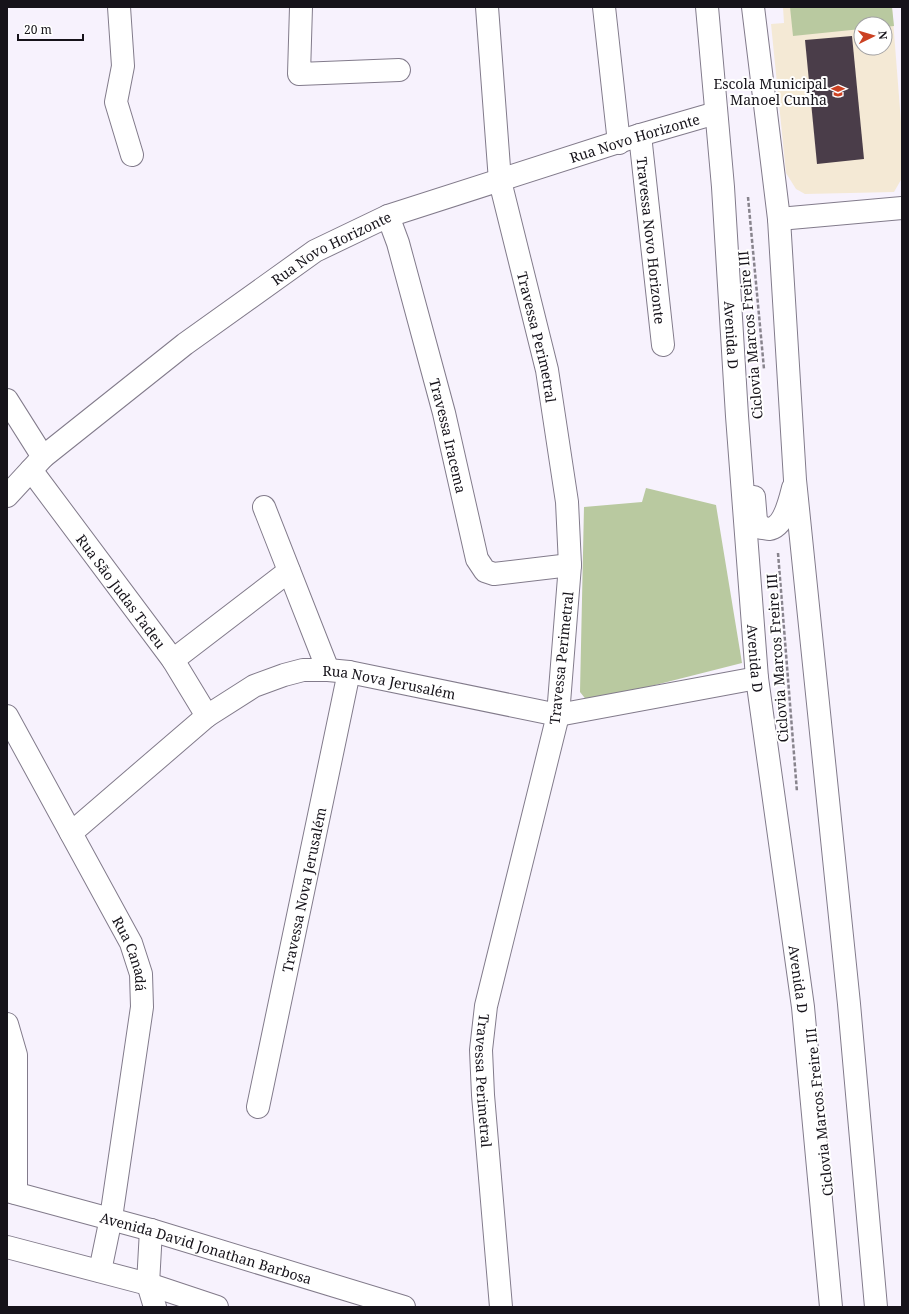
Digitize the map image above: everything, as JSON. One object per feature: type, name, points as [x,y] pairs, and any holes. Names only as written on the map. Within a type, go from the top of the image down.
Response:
[{"type":"street","points":[[119,7],[123,66],[116,102],[132,155]]},
{"type":"street","points":[[301,7],[299,74],[399,70]]},
{"type":"street","name":"Travessa Perimetral","points":[[487,7],[500,181],[547,370],[567,502],[570,565],[558,715],[486,1006],[481,1050],[483,1095],[501,1307]]},
{"type":"street","points":[[604,7],[619,143]]},
{"type":"street","name":"Avenida D","points":[[707,7],[723,187],[737,416],[757,678],[802,1008],[831,1307]]},
{"type":"street","points":[[753,7],[779,219],[795,480],[849,1004],[876,1307]]},
{"type":"street","name":"Rua Novo Horizonte","points":[[7,496],[37,463],[185,344],[315,251],[388,216],[716,113]]},
{"type":"street","name":"Travessa Novo Horizonte","points":[[640,136],[663,345]]},
{"type":"street","points":[[779,219],[902,208]]},
{"type":"street","name":"Travessa Iracema","points":[[388,216],[398,243],[442,406],[477,559],[485,571],[494,574],[570,565]]},
{"type":"street","name":"Rua São Judas Tadeu","points":[[7,400],[37,463],[173,660],[208,716]]},
{"type":"street","points":[[737,416],[745,424],[756,521],[762,528],[769,529],[776,526],[788,509],[795,480]]},
{"type":"street","points":[[264,507],[328,670]]},
{"type":"street","points":[[173,660],[289,571]]},
{"type":"street","name":"Rua Nova Jerusalém","points":[[72,833],[208,716],[254,686],[303,670],[349,672],[558,715],[757,678]]},
{"type":"street","name":"Travessa Nova Jerusalém","points":[[258,1107],[349,672]]},
{"type":"street","name":"Rua Canadá","points":[[7,716],[131,943],[141,974],[142,1007],[111,1218],[100,1271]]},
{"type":"street","points":[[7,1024],[16,1055],[11,1192]]},
{"type":"street","name":"Avenida David Jonathan Barbosa","points":[[11,1192],[111,1218],[404,1307]]},
{"type":"street","points":[[151,1230],[148,1284],[155,1307]]},
{"type":"street","points":[[7,1247],[148,1284],[217,1307]]},
{"type":"path","name":"Ciclovia Marcos Freire III","points":[[747,191],[764,372]]},
{"type":"path","name":"Ciclovia Marcos Freire III","points":[[776,526],[797,792]]},
{"type":"shaded area","name":"Escola Municipal Manoel Cunha","points":[[783,7],[892,7],[893,16],[853,16],[853,56],[893,56],[893,20],[902,135],[902,178],[894,192],[805,194],[796,189],[786,173],[771,24],[784,23]]},
{"type":"green space","points":[[790,7],[892,7],[893,16],[853,16],[853,30],[793,36]]},
{"type":"green space","points":[[646,488],[716,505],[742,663],[588,702],[580,692],[584,507],[642,502]]},
{"type":"building","points":[[852,36],[864,159],[817,164],[805,40]]},
{"type":"place","name":"Escola Municipal Manoel Cunha","points":[[838,91]]}]
